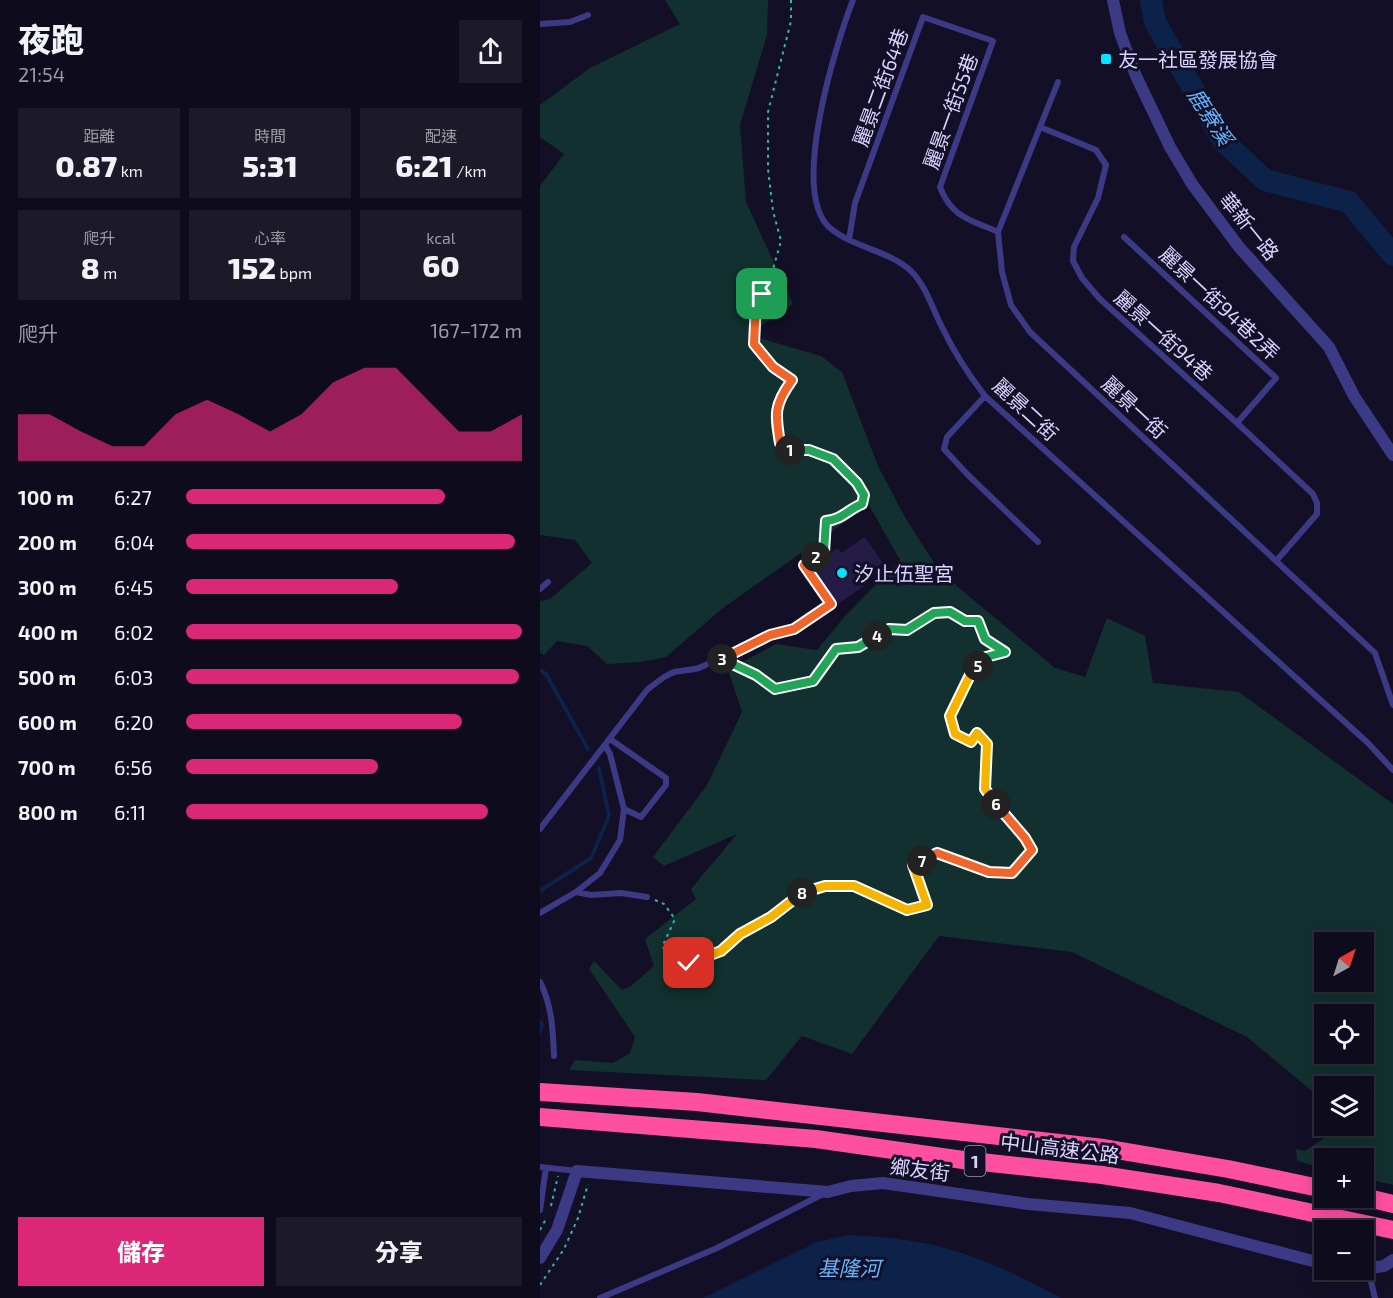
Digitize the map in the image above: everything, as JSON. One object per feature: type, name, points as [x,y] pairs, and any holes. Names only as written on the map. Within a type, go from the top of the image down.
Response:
[{"type":"highway","name":"中山高速公路","points":[[547,1092],[697,1102],[1104,1148],[1228,1169],[1314,1187]]},
{"type":"highway","name":"中山高速公路","points":[[546,1117],[805,1138],[963,1160],[1102,1175],[1219,1193],[1393,1230]]},
{"type":"highway","points":[[1374,1199],[1393,1204]]},
{"type":"street","name":"華新一路","points":[[1113,0],[1120,33],[1136,76],[1170,147],[1192,184],[1239,247],[1329,347],[1354,396],[1393,455]]},
{"type":"street","name":"鄉友街","points":[[577,1171],[828,1192],[850,1186],[883,1183],[1028,1204],[1131,1214],[1314,1261]]},
{"type":"street","points":[[540,1258],[557,1230],[577,1171]]},
{"type":"street","points":[[1374,1268],[1384,1266],[1393,1260]]},
{"type":"lane","name":"麗景二街","points":[[853,0],[842,29],[817,126],[814,170],[817,207],[829,227],[849,240],[891,256],[910,271],[923,286],[965,370],[985,396],[1368,743],[1393,770]]},
{"type":"lane","points":[[540,24],[570,22],[588,15]]},
{"type":"lane","name":"麗景二街64巷","points":[[849,240],[855,203],[923,17],[993,41]]},
{"type":"lane","name":"麗景一街55巷","points":[[993,41],[940,187],[945,201],[959,215],[998,232]]},
{"type":"lane","name":"麗景一街","points":[[1058,82],[998,232],[1002,272],[1011,305],[1030,332],[1375,653],[1393,705]]},
{"type":"lane","name":"麗景一街94巷","points":[[1040,127],[1096,150],[1106,165],[1098,198],[1074,247],[1073,261],[1082,278],[1100,300],[1238,423],[1313,494],[1317,503],[1317,514],[1277,560]]},
{"type":"lane","name":"麗景一街94巷2弄","points":[[1124,237],[1276,378],[1238,423]]},
{"type":"lane","points":[[985,396],[947,437],[944,449],[1038,542]]},
{"type":"lane","points":[[540,589],[548,582]]},
{"type":"lane","points":[[540,829],[647,690],[678,670],[688,671],[722,659],[770,635],[794,629],[831,604]]},
{"type":"lane","points":[[610,739],[666,778],[666,785],[641,817],[624,809]]},
{"type":"lane","points":[[540,913],[600,873],[620,840],[624,809],[610,754],[605,745]]},
{"type":"lane","points":[[576,891],[591,895],[621,893],[647,897]]},
{"type":"lane","points":[[540,982],[552,1021],[554,1056]]},
{"type":"lane","points":[[540,1210],[543,1168]]},
{"type":"lane","name":"鄉友街","points":[[543,1168],[577,1171]]},
{"type":"lane","points":[[600,1298],[717,1248],[828,1192]]},
{"type":"lane","points":[[1369,1280],[1375,1298]]},
{"type":"path","points":[[791,0],[791,21],[768,112],[768,169],[773,211],[781,241],[773,269],[756,304],[754,344],[773,367],[792,380],[779,398],[777,421],[780,443],[792,451],[809,450],[833,459],[857,483],[864,495],[862,504],[851,508],[839,520],[826,521],[824,552],[804,565],[831,604]]},
{"type":"path","points":[[647,897],[664,904],[675,919],[662,947],[689,963],[721,951],[740,934],[771,917],[803,892],[825,886],[854,886],[907,910],[927,905],[913,865],[937,853],[989,872],[1012,873],[1032,850],[985,789],[987,744],[977,733],[971,742],[955,734],[950,716],[971,673],[986,657],[1005,652],[985,639],[978,621],[965,621],[950,612],[934,613],[907,630],[889,629],[858,647],[836,649],[813,681],[775,689],[756,675],[722,659]]},
{"type":"green space","points":[[665,0],[768,0],[767,35],[740,125],[746,202],[793,304],[749,335],[821,356],[842,372],[878,466],[906,519],[940,572],[1055,668],[1085,677],[1107,618],[1145,636],[1153,683],[1239,692],[1393,804],[1393,1185],[1374,1180],[1374,1148],[1314,1148],[1314,1165],[1297,1161],[1296,1149],[1305,1151],[1327,1136],[1374,1136],[1374,1076],[1314,1076],[1314,1093],[1247,1037],[1072,952],[939,936],[852,1054],[802,1036],[766,1080],[569,1070],[575,1060],[613,1063],[630,1053],[635,1037],[589,969],[594,961],[622,990],[631,986],[654,966],[645,939],[696,899],[691,889],[737,834],[664,866],[653,857],[707,785],[742,712],[728,670],[776,644],[817,650],[845,616],[900,560],[869,505],[723,608],[666,657],[641,662],[607,664],[587,646],[557,641],[544,655],[540,653],[540,601],[550,599],[592,563],[575,540],[540,535],[540,186],[564,154],[540,137],[540,105],[590,68],[680,24]]},
{"type":"water","name":"基隆河","points":[[848,1235],[909,1240],[960,1252],[1033,1283],[1061,1298],[703,1298],[817,1242]]},
{"type":"building","name":"汐止伍聖宮","points":[[865,537],[883,563],[859,579],[864,586],[838,604],[812,566],[838,548],[841,553]]},
{"type":"waterway","name":"鹿寮溪","points":[[1151,0],[1155,22],[1223,141],[1265,180],[1349,202],[1393,255]]},
{"type":"waterway","points":[[540,670],[546,674],[588,749]]},
{"type":"waterway","points":[[540,891],[591,858],[609,816],[599,768]]},
{"type":"waterway","points":[[540,1021],[542,1024],[540,1032]]},
{"type":"place","name":"友一社區發展協會","points":[[1106,59]]},
{"type":"place","name":"汐止伍聖宮","points":[[842,573]]},
{"type":"route","points":[[689,963],[721,951],[740,934],[771,917],[803,892],[825,886],[854,886],[907,910],[927,905],[913,865],[937,853],[989,872],[1012,873],[1032,850],[985,789],[987,744],[977,733],[971,742],[955,734],[950,716],[971,673],[986,657],[1005,652],[985,639],[978,621],[965,621],[950,612],[934,613],[907,630],[889,629],[858,647],[836,649],[813,681],[775,689],[756,675],[722,659],[770,635],[794,629],[831,604],[804,565],[824,552],[826,521],[839,520],[851,508],[862,504],[864,495],[857,483],[833,459],[809,450],[792,451],[780,443],[777,421],[779,398],[792,380],[773,367],[754,344],[756,304],[762,294]]}]
